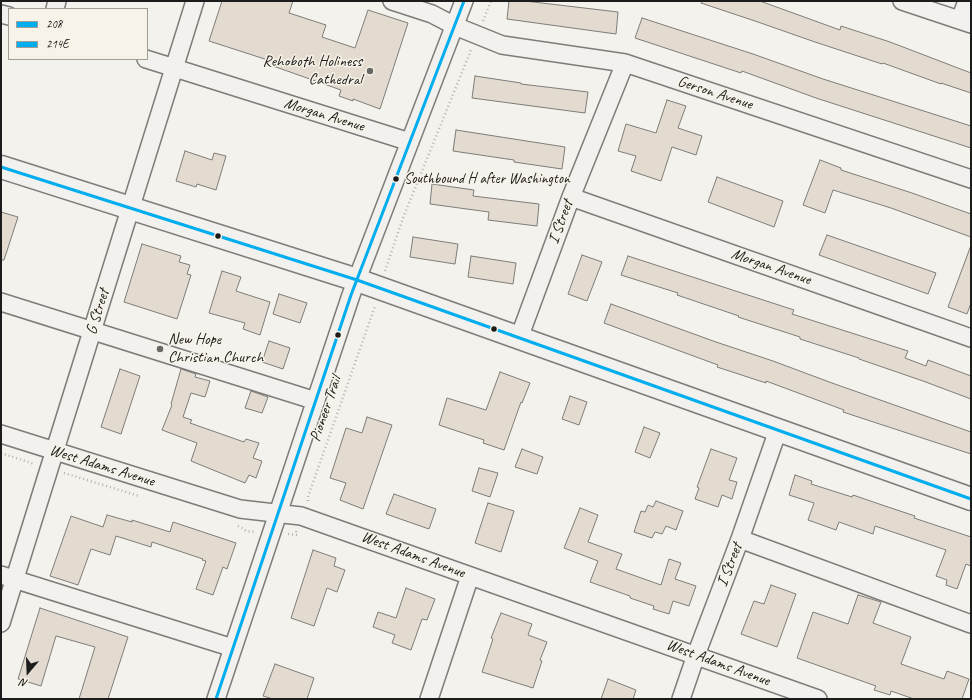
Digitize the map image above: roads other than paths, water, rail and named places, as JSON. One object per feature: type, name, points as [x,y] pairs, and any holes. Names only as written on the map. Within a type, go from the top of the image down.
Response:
[{"type":"main road","points":[[1,167],[357,280],[971,499]]},
{"type":"street","name":"G Street","points":[[1,623],[8,577],[55,451],[195,1]]},
{"type":"street","name":"Gerson Avenue","points":[[392,1],[432,14],[454,26],[502,45],[625,63],[971,179]]},
{"type":"street","points":[[216,699],[357,280],[464,1]]},
{"type":"street","points":[[902,1],[965,22],[967,1]]},
{"type":"street","name":"Morgan Avenue","points":[[148,60],[410,142]]},
{"type":"street","name":"I Street","points":[[518,338],[571,197],[625,63]]},
{"type":"street","name":"Morgan Avenue","points":[[571,197],[971,338]]},
{"type":"street","points":[[1,302],[316,401]]},
{"type":"street","name":"I Street","points":[[681,699],[740,539],[778,430]]},
{"type":"street","name":"West Adams Avenue","points":[[1,434],[240,509],[302,516],[818,699]]},
{"type":"street","points":[[740,539],[971,624]]},
{"type":"street","points":[[429,699],[470,576]]},
{"type":"street","points":[[8,577],[233,648]]},
{"type":"place","name":"Rehoboth Holiness Cathedral","points":[[370,71]]},
{"type":"place","name":"Southbound H after Washington","points":[[396,179]]},
{"type":"place","name":"New Hope Christian Church","points":[[160,349]]}]
